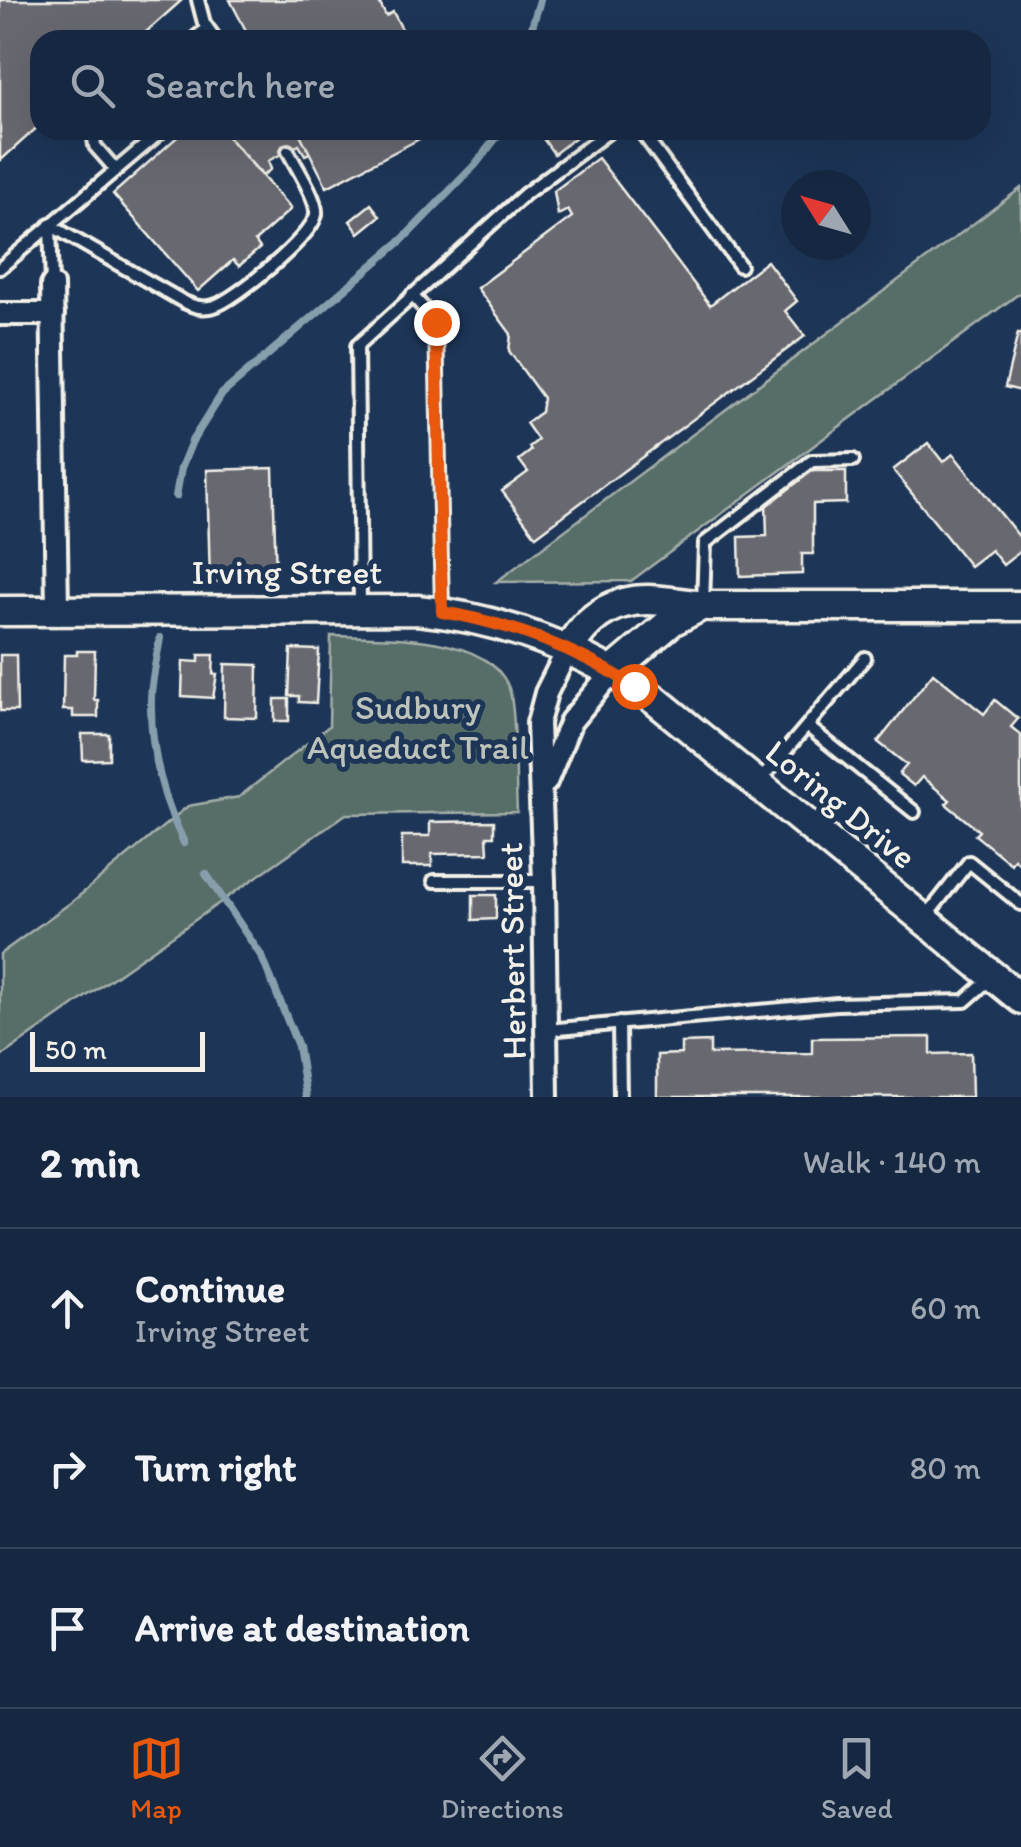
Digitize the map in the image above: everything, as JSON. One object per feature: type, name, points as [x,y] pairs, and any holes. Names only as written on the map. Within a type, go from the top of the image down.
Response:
[{"type":"street","points":[[0,596],[57,610],[52,285]]},
{"type":"street","points":[[0,314],[52,314]]},
{"type":"street","points":[[567,651],[584,626],[618,604],[650,600],[703,606],[1021,606]]},
{"type":"street","points":[[612,672],[672,621],[703,606]]},
{"type":"street","name":"Irving Street","points":[[0,611],[442,612],[495,623],[612,672]]},
{"type":"street","name":"Herbert Street","points":[[547,1097],[539,713],[567,651]]},
{"type":"street","name":"Herbert Street","points":[[542,803],[553,760],[570,721],[612,672]]},
{"type":"street","name":"Loring Drive","points":[[612,672],[655,700],[1021,999]]},
{"type":"lane","points":[[198,0],[207,28]]},
{"type":"lane","points":[[94,140],[116,170]]},
{"type":"lane","points":[[0,268],[151,140]]},
{"type":"lane","points":[[360,610],[356,346],[526,194],[598,140]]},
{"type":"lane","points":[[647,140],[740,266]]},
{"type":"lane","points":[[50,225],[184,302],[200,307],[218,305],[302,239],[316,218],[315,204],[288,151]]},
{"type":"lane","points":[[50,225],[52,285]]},
{"type":"lane","points":[[412,295],[436,322],[442,612]]},
{"type":"lane","points":[[703,606],[705,542],[812,461],[852,460]]},
{"type":"lane","points":[[756,784],[864,658]]},
{"type":"lane","points":[[807,726],[914,812]]},
{"type":"lane","points":[[924,919],[969,862],[1021,904]]},
{"type":"lane","points":[[434,880],[544,881]]},
{"type":"lane","points":[[546,1030],[837,1004],[965,1001],[993,976]]},
{"type":"lane","points":[[620,1023],[620,1097]]},
{"type":"green space","name":"Sudbury Aqueduct Trail","points":[[1021,188],[1021,292],[631,581],[496,582]]},
{"type":"green space","name":"Sudbury Aqueduct Trail","points":[[331,636],[434,642],[485,659],[502,675],[513,710],[517,812],[346,814],[0,1057],[0,954],[73,901],[188,806],[239,797],[329,726]]},
{"type":"building","points":[[0,0],[182,0],[148,30],[30,30],[30,134],[0,161]]},
{"type":"building","points":[[230,0],[378,0],[386,16],[393,12],[402,30],[246,30]]},
{"type":"building","points":[[174,140],[231,140],[291,209],[255,241],[260,248],[239,266],[233,260],[198,291],[113,194]]},
{"type":"building","points":[[231,140],[303,140],[310,153],[305,155],[299,145],[268,161],[271,169],[263,176]]},
{"type":"building","points":[[303,140],[417,140],[327,187]]},
{"type":"building","points":[[544,140],[572,140],[554,154]]},
{"type":"building","points":[[598,158],[710,305],[767,261],[797,301],[785,311],[805,336],[536,536],[502,491],[528,472],[519,460],[538,440],[526,423],[541,412],[543,398],[509,351],[511,334],[477,288],[572,217],[568,210],[558,215],[554,191]]},
{"type":"building","points":[[371,204],[380,216],[359,233],[350,221]]},
{"type":"building","points":[[1018,333],[1021,334],[1021,391],[1005,387]]},
{"type":"building","points":[[928,443],[943,462],[953,454],[1021,539],[1021,551],[1003,565],[991,550],[970,566],[893,470]]},
{"type":"building","points":[[273,468],[276,580],[210,582],[207,470]]},
{"type":"building","points":[[811,471],[846,471],[846,503],[813,504],[813,554],[802,554],[802,574],[740,576],[739,537],[767,536],[766,502],[772,502]]},
{"type":"building","points":[[291,649],[319,650],[316,703],[299,702],[299,696],[289,696]]},
{"type":"building","points":[[77,651],[95,651],[94,700],[98,700],[98,717],[73,717],[73,710],[63,710],[64,655],[77,655]]},
{"type":"building","points":[[0,655],[16,655],[17,711],[0,711]]},
{"type":"building","points":[[199,655],[214,655],[213,674],[217,674],[213,698],[182,696],[183,661],[199,662]]},
{"type":"building","points":[[225,664],[258,665],[257,718],[224,717]]},
{"type":"building","points":[[933,673],[984,714],[995,700],[1018,719],[1011,727],[1021,735],[1021,865],[1014,859],[1011,864],[975,835],[979,831],[946,804],[950,800],[922,777],[914,786],[899,774],[907,765],[878,742]]},
{"type":"building","points":[[275,699],[289,699],[289,721],[275,721]]},
{"type":"building","points":[[82,734],[109,734],[109,759],[83,760]]},
{"type":"building","points":[[494,821],[494,836],[487,836],[488,853],[432,854],[432,866],[402,866],[402,836],[430,836],[430,822]]},
{"type":"building","points":[[473,895],[496,895],[496,919],[473,920]]},
{"type":"building","points":[[931,1037],[931,1054],[971,1053],[972,1097],[657,1097],[657,1055],[681,1054],[681,1043],[710,1042],[710,1054],[812,1053],[812,1038]]},
{"type":"waterway","points":[[531,30],[540,0]]},
{"type":"waterway","points":[[176,496],[181,468],[192,441],[222,394],[402,240],[494,140]]},
{"type":"waterway","points":[[160,638],[151,692],[155,756],[169,808],[184,843]]},
{"type":"waterway","points":[[206,874],[262,957],[298,1046],[306,1097]]},
{"type":"route","points":[[436,322],[442,612],[509,628],[586,658],[634,686]]}]
